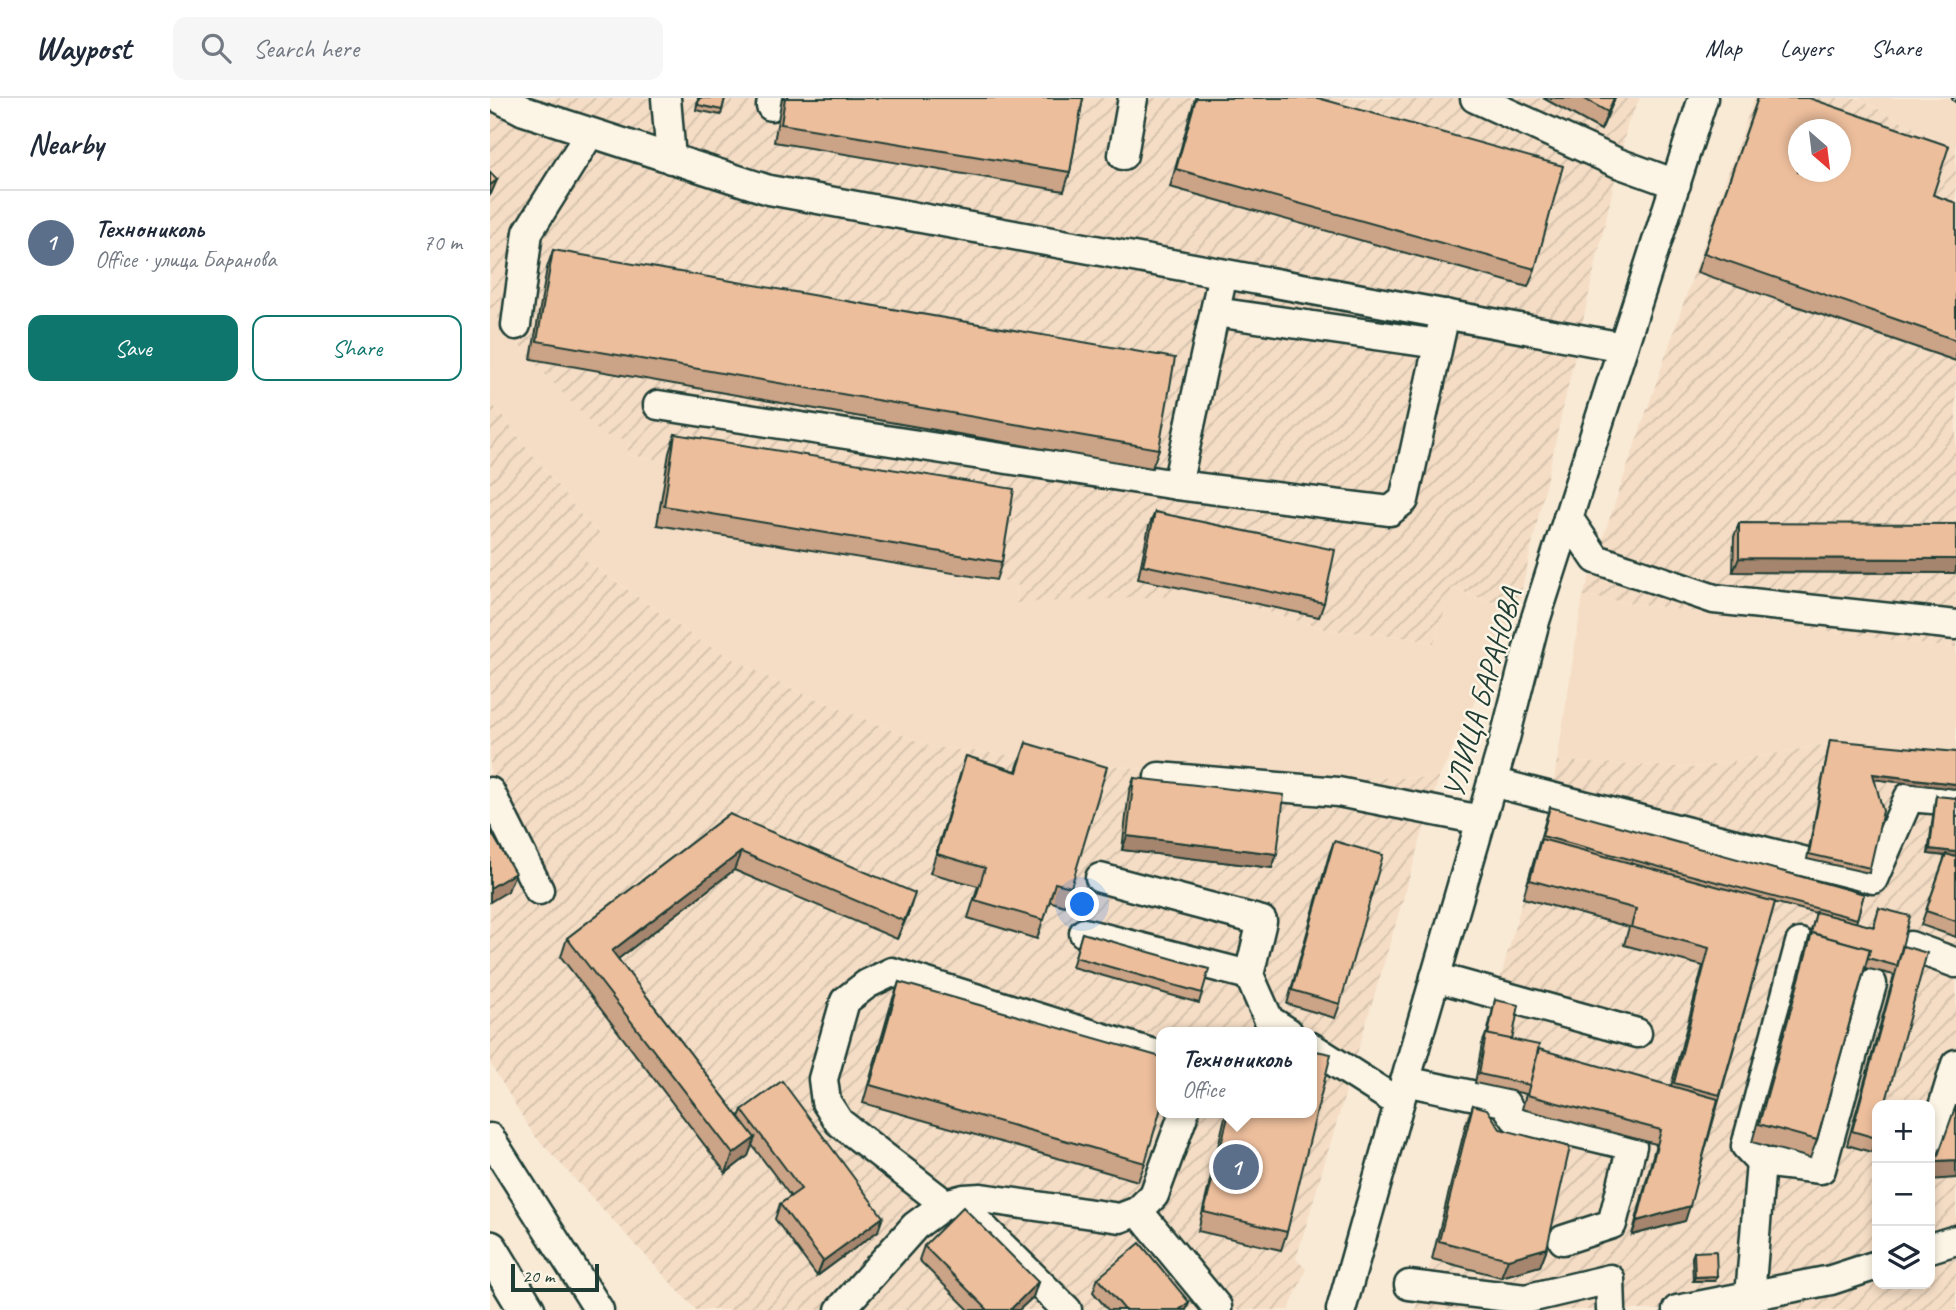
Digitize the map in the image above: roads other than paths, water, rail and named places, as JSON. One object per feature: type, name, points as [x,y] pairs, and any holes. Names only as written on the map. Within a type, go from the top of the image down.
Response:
[{"type":"main road","points":[[490,1249],[527,1310]]},
{"type":"street","points":[[499,98],[524,111],[769,190],[1623,347]]},
{"type":"street","points":[[666,98],[671,159]]},
{"type":"street","points":[[1123,155],[1133,98]]},
{"type":"street","points":[[1475,98],[1618,163],[1676,184]]},
{"type":"street","name":"УЛИЦА БАРАНОВА","points":[[1340,1310],[1492,782],[1535,621],[1703,98]]},
{"type":"street","points":[[516,325],[528,232],[590,133]]},
{"type":"street","points":[[1177,485],[1223,274]]},
{"type":"street","points":[[1215,312],[1438,344]]},
{"type":"street","points":[[658,405],[1177,485],[1390,511],[1404,500],[1445,314]]},
{"type":"street","points":[[1568,518],[1596,559],[1714,599],[1956,625]]},
{"type":"street","points":[[1159,777],[1338,792],[1481,820]]},
{"type":"street","points":[[1492,782],[1873,879],[1909,797],[1956,801]]},
{"type":"street","points":[[490,792],[539,890]]},
{"type":"street","points":[[1100,878],[1262,921],[1250,975],[1269,1020],[1280,1027]]},
{"type":"street","points":[[1084,933],[1250,975]]},
{"type":"street","points":[[1800,943],[1746,1146],[1760,1162],[1821,1169],[1872,984]]},
{"type":"street","points":[[1910,946],[1956,962]]},
{"type":"street","points":[[1067,1310],[951,1202],[839,1122],[826,1102],[823,1079],[845,1001],[867,984],[892,972],[1156,1054]]},
{"type":"street","points":[[1436,977],[1637,1033]]},
{"type":"street","points":[[1317,1050],[1402,1092],[1504,1102],[1515,1118],[1632,1146],[1612,1224],[1563,1240]]},
{"type":"street","points":[[1935,1134],[1956,1065]]},
{"type":"street","points":[[840,1310],[915,1226],[951,1202],[981,1198],[1120,1217],[1138,1211],[1154,1195],[1182,1118]]},
{"type":"street","points":[[490,1138],[598,1310]]},
{"type":"street","points":[[1749,1296],[1760,1162]]},
{"type":"street","points":[[1138,1211],[1217,1310]]},
{"type":"street","points":[[1935,1246],[1956,1240]]},
{"type":"street","points":[[1677,1310],[1830,1280],[1872,1267]]},
{"type":"street","points":[[1409,1284],[1525,1299],[1610,1279],[1611,1310]]},
{"type":"place","name":"Технониколь","points":[[1236,1167]]}]
